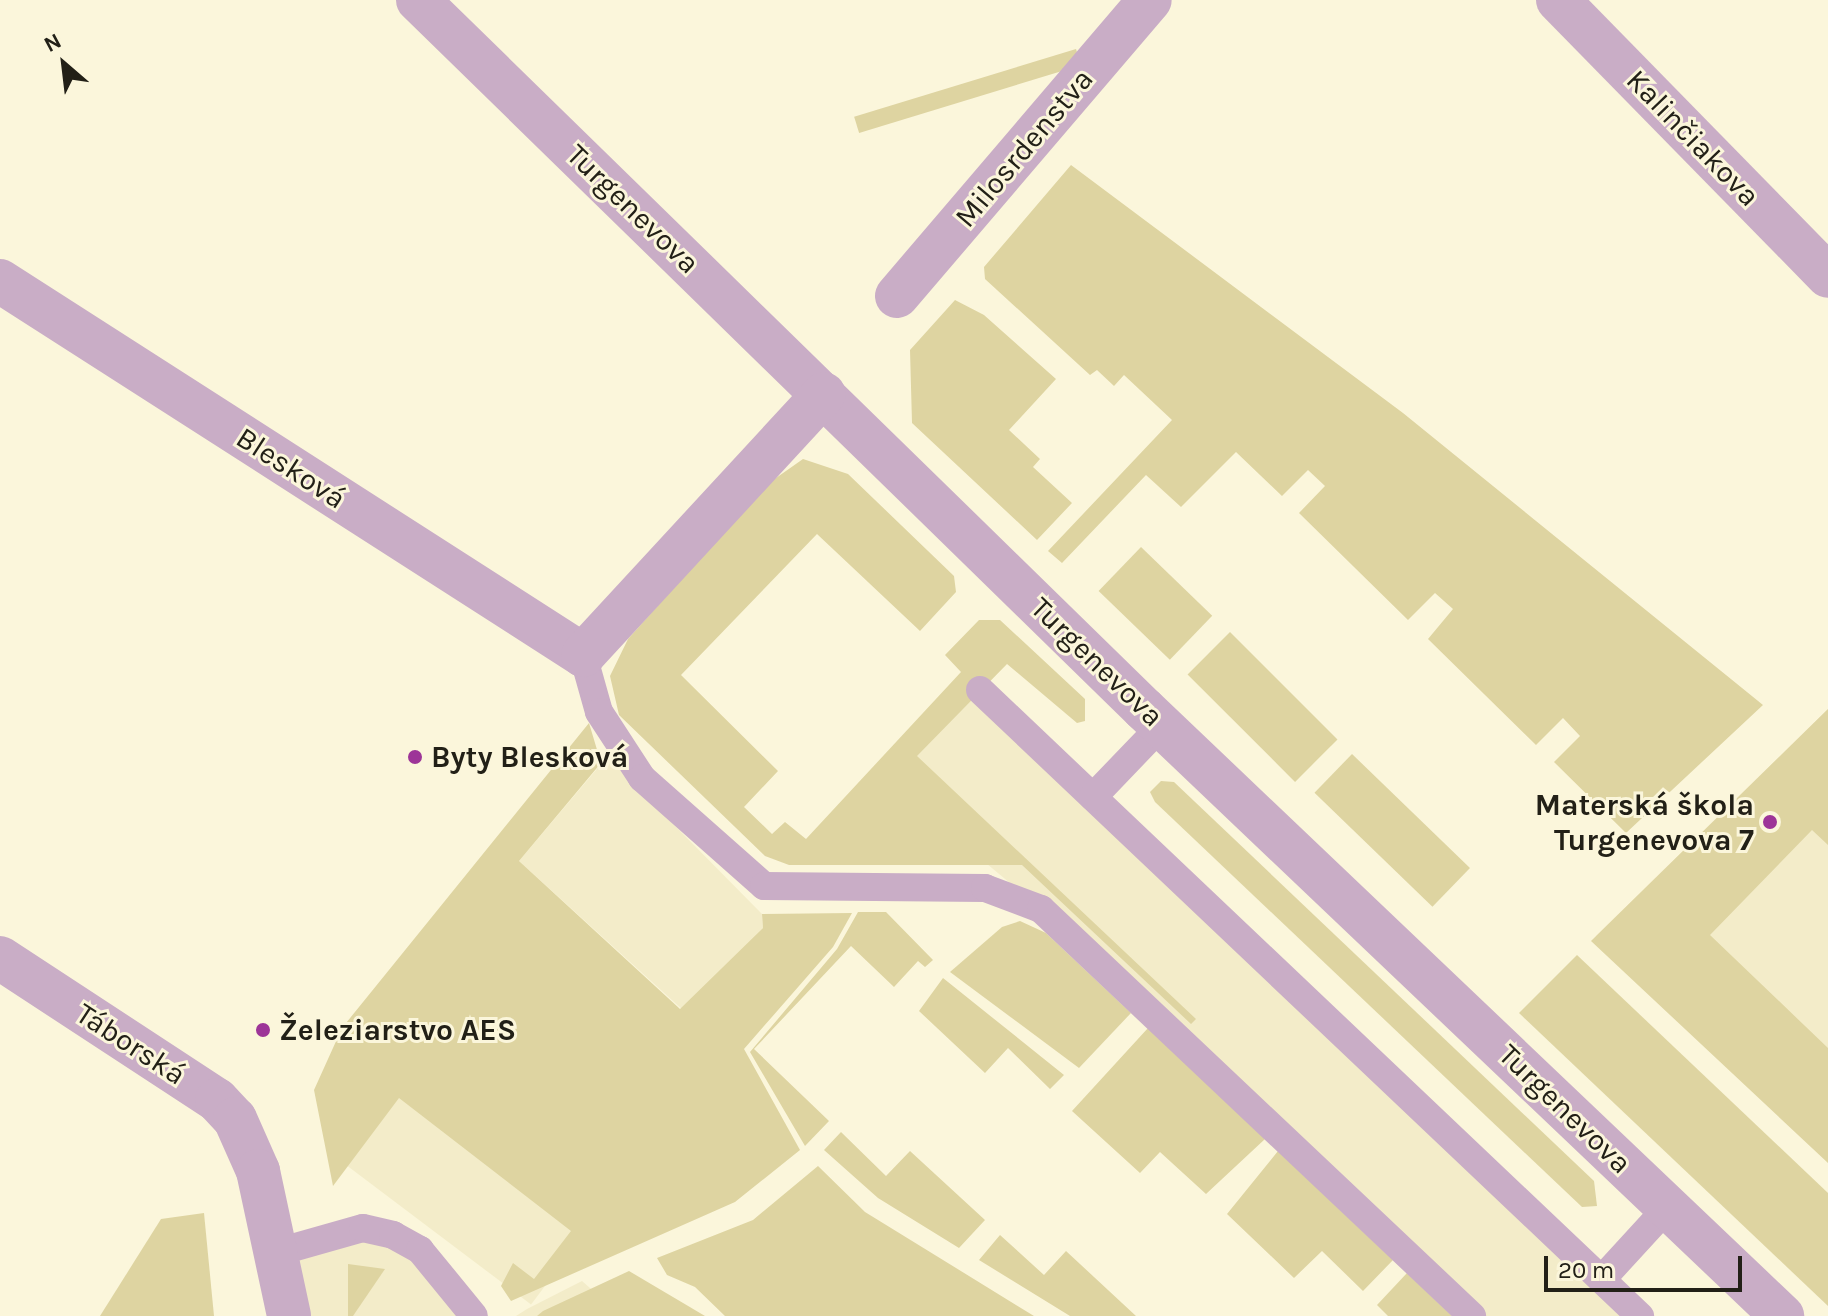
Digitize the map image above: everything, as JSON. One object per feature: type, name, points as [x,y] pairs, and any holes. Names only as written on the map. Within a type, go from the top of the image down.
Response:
[{"type":"street","name":"Turgenevova","points":[[418,0],[1162,725],[1782,1316]]},
{"type":"street","name":"Milosrdenstva","points":[[897,296],[1150,0]]},
{"type":"street","name":"Kalinčiakova","points":[[1558,0],[1828,276]]},
{"type":"street","name":"Blesková","points":[[0,281],[583,655]]},
{"type":"street","points":[[583,655],[824,394]]},
{"type":"street","name":"Táborská","points":[[0,958],[217,1100],[249,1144],[278,1252]]},
{"type":"street","points":[[278,1252],[289,1316]]},
{"type":"lane","points":[[583,655],[599,712],[642,778],[764,886],[985,888],[1041,909],[1472,1316]]},
{"type":"lane","points":[[980,690],[1640,1316]]},
{"type":"lane","points":[[1093,797],[1162,725]]},
{"type":"lane","points":[[1602,1279],[1668,1207]]},
{"type":"lane","points":[[278,1252],[363,1228],[393,1235],[420,1250],[474,1316]]},
{"type":"shaded area","points":[[1076,49],[1081,65],[859,133],[854,117]]},
{"type":"shaded area","points":[[1071,165],[1403,413],[1763,705],[1626,833],[1554,762],[1580,736],[1563,718],[1536,745],[1428,639],[1453,609],[1435,593],[1408,620],[1299,513],[1325,486],[1308,470],[1282,496],[1236,452],[1181,507],[1146,475],[1062,563],[1048,551],[1172,420],[1124,375],[1114,386],[1097,370],[1090,375],[985,279],[984,267]]},
{"type":"shaded area","points":[[955,300],[984,315],[1056,379],[1009,430],[1040,459],[1033,467],[1072,503],[1037,540],[912,423],[910,350]]},
{"type":"shaded area","points":[[803,459],[848,474],[954,576],[956,592],[920,631],[817,534],[681,675],[778,771],[744,807],[772,834],[785,822],[806,839],[961,672],[945,655],[979,620],[1000,620],[1085,699],[1085,721],[1077,723],[1007,664],[917,756],[1196,1019],[1191,1024],[1022,865],[789,865],[765,856],[619,715],[610,676],[628,639],[766,485]]},
{"type":"shaded area","points":[[1141,547],[1212,616],[1170,660],[1099,591]]},
{"type":"shaded area","points":[[1230,632],[1337,739],[1295,782],[1188,674]]},
{"type":"shaded area","points":[[980,690],[1640,1316],[1472,1316],[1041,909],[890,783]]},
{"type":"shaded area","name":"Materská škola Turgenevova 7","points":[[1828,709],[1828,1154],[1596,936]]},
{"type":"shaded area","name":"Materská škola Turgenevova 7","points":[[1828,709],[1828,845],[1812,830],[1710,935],[1828,1048],[1828,1163],[1591,941]]},
{"type":"shaded area","points":[[589,723],[601,763],[519,861],[680,1009],[763,928],[762,914],[852,913],[833,947],[744,1049],[800,1150],[735,1202],[511,1301],[501,1286],[513,1263],[534,1279],[571,1231],[399,1098],[333,1186],[314,1090],[342,1028]]},
{"type":"shaded area","points":[[1352,754],[1470,868],[1432,907],[1314,793]]},
{"type":"shaded area","points":[[607,757],[762,914],[763,928],[684,1011],[519,861]]},
{"type":"shaded area","points":[[1161,781],[1174,782],[1594,1181],[1597,1206],[1582,1207],[1155,802],[1150,792]]},
{"type":"shaded area","points":[[858,912],[886,912],[933,960],[925,967],[918,961],[894,987],[851,946],[754,1049],[829,1121],[805,1146],[750,1052],[837,949]]},
{"type":"shaded area","points":[[1020,921],[1046,933],[1131,1013],[1079,1068],[950,972],[1002,927]]},
{"type":"shaded area","points":[[1577,955],[1828,1193],[1828,1306],[1519,1013]]},
{"type":"shaded area","points":[[943,978],[1064,1075],[1050,1089],[1008,1048],[985,1073],[919,1011]]},
{"type":"shaded area","points":[[1148,1028],[1265,1139],[1206,1194],[1160,1152],[1140,1173],[1072,1111]]},
{"type":"shaded area","points":[[423,1059],[610,1200],[531,1304],[344,1164]]},
{"type":"shaded area","points":[[841,1132],[886,1176],[910,1151],[985,1220],[959,1248],[878,1198],[824,1150]]},
{"type":"shaded area","points":[[1278,1151],[1393,1260],[1363,1291],[1322,1251],[1294,1278],[1227,1214]]},
{"type":"shaded area","points":[[818,1166],[865,1212],[1034,1316],[725,1316],[695,1287],[667,1275],[657,1258],[753,1220]]},
{"type":"shaded area","points":[[204,1213],[214,1316],[100,1316],[161,1219]]},
{"type":"shaded area","points":[[393,1235],[474,1316],[289,1316],[278,1252]]},
{"type":"shaded area","points":[[1000,1235],[1044,1275],[1066,1251],[1136,1316],[1070,1316],[979,1260]]},
{"type":"shaded area","points":[[348,1264],[385,1269],[353,1316],[348,1316]]},
{"type":"shaded area","points":[[629,1271],[705,1316],[537,1316],[543,1311]]},
{"type":"shaded area","points":[[1407,1273],[1452,1316],[1388,1316],[1377,1305]]},
{"type":"shaded area","points":[[582,1281],[622,1316],[516,1316],[527,1309]]},
{"type":"place","name":"Byty Blesková","points":[[415,757]]},
{"type":"place","name":"Materská škola Turgenevova 7","points":[[1770,822]]},
{"type":"place","name":"Železiarstvo AES","points":[[263,1030]]}]
